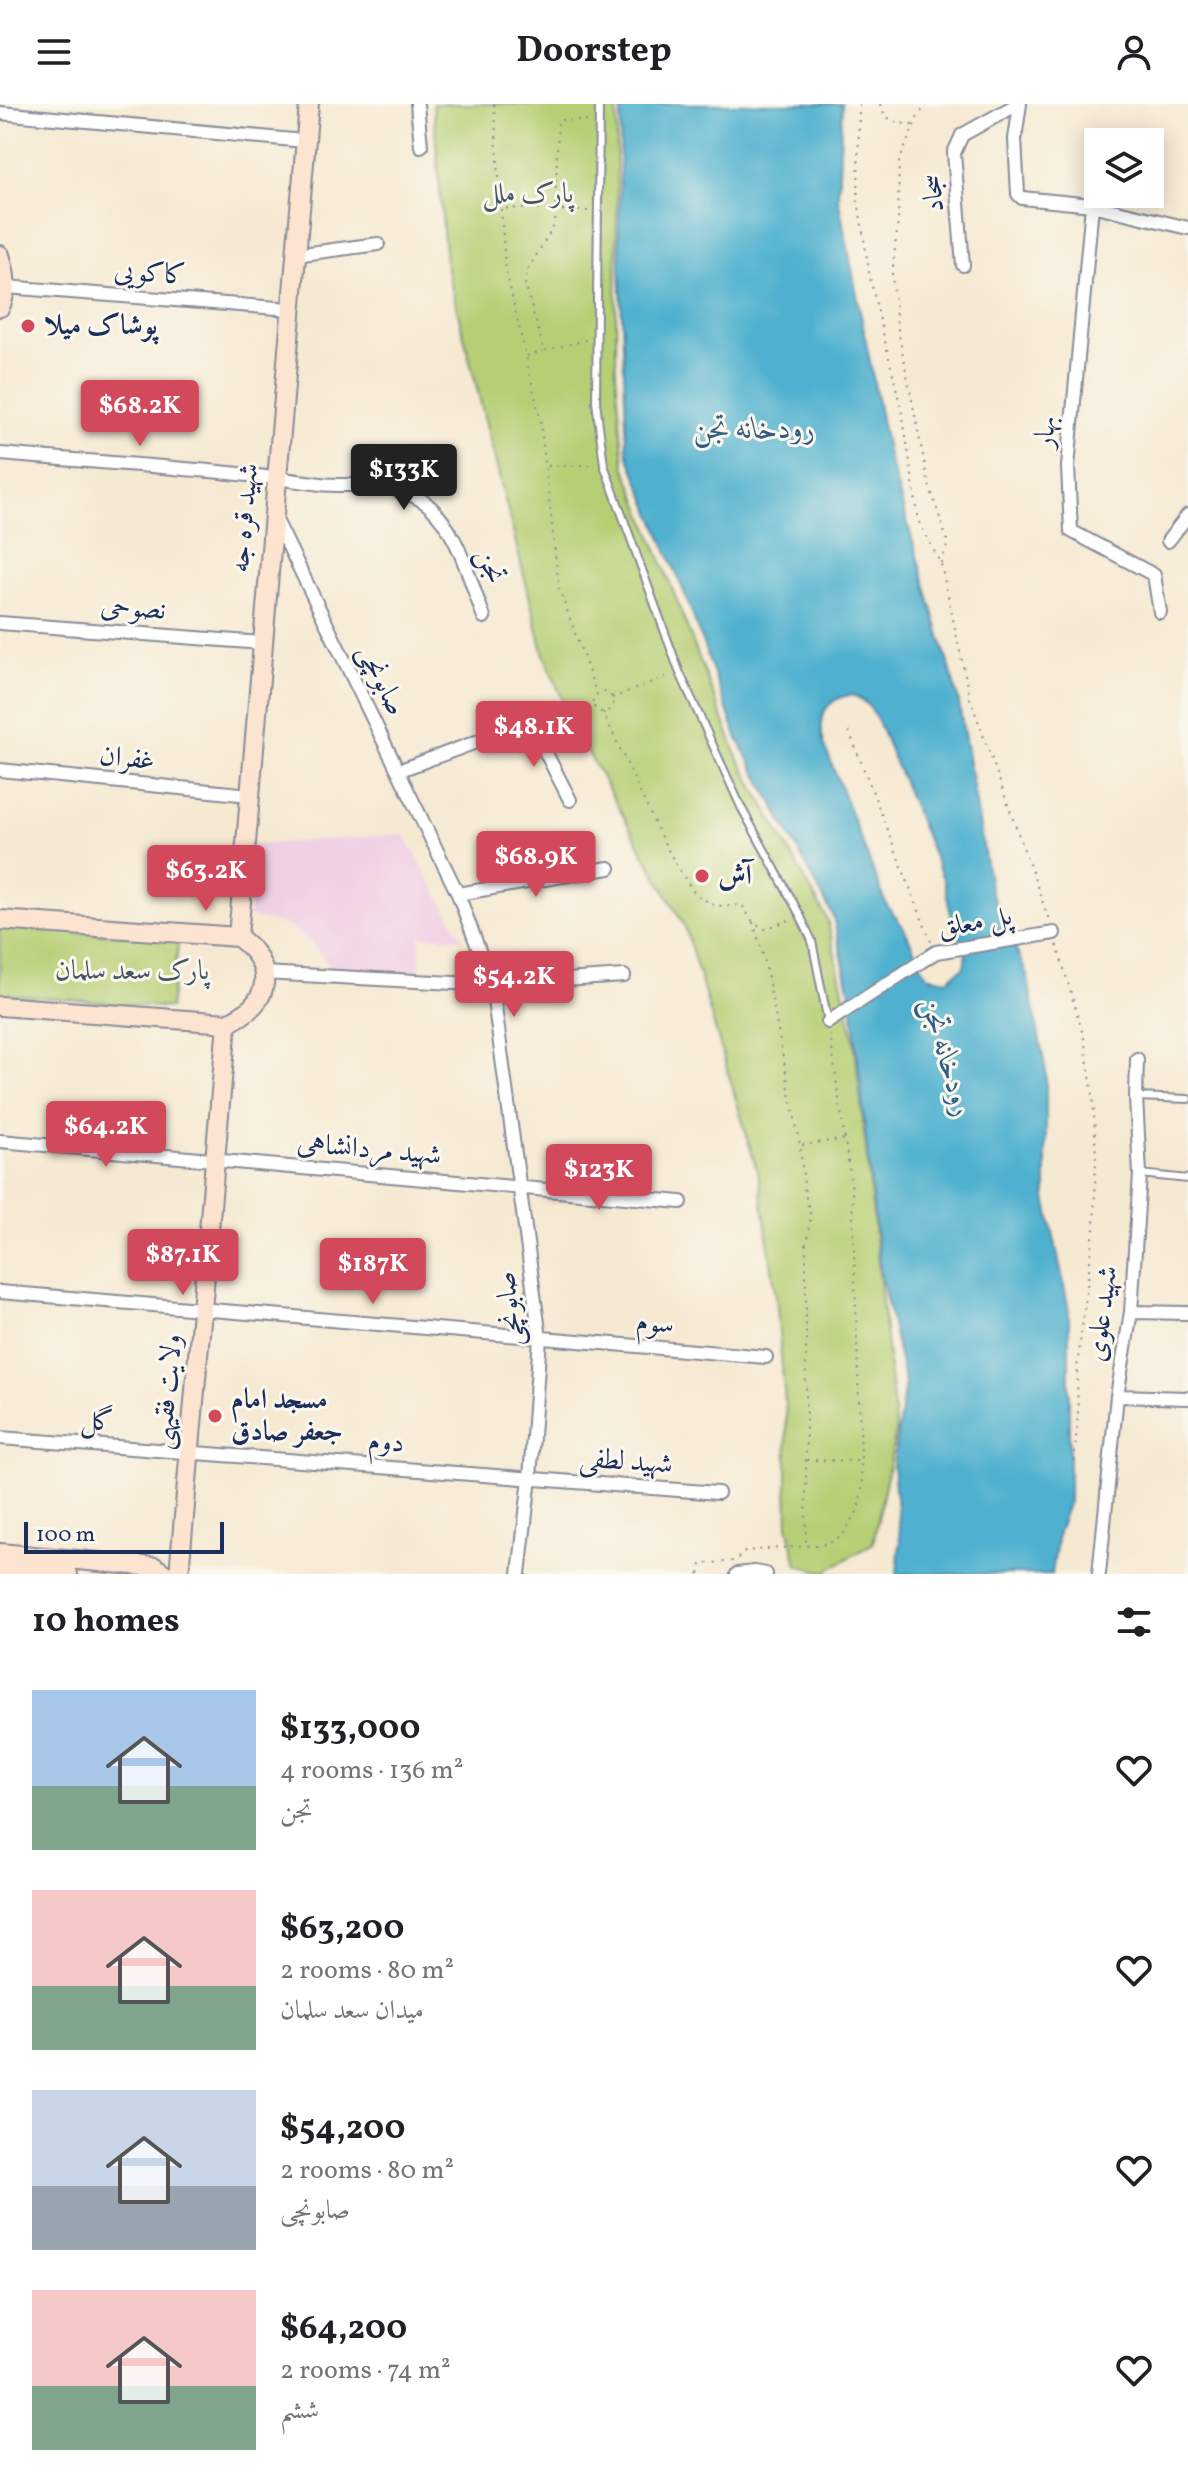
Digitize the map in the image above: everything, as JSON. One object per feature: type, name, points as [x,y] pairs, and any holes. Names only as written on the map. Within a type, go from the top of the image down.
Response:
[{"type":"street","name":"شهید قره جه","points":[[238,937],[309,104]]},
{"type":"street","points":[[417,104],[421,146]]},
{"type":"street","points":[[1019,104],[1015,139],[1018,194],[1022,198],[1084,204]]},
{"type":"street","name":"سجاد","points":[[963,265],[954,153],[962,135],[1019,104]]},
{"type":"street","points":[[0,113],[304,141]]},
{"type":"street","name":"بهار","points":[[1092,208],[1068,467],[1071,531],[1154,575],[1160,612]]},
{"type":"street","points":[[1105,208],[1188,228]]},
{"type":"street","points":[[295,255],[378,244]]},
{"type":"street","points":[[0,255],[6,287],[0,307]]},
{"type":"street","name":"کاکویی","points":[[6,287],[290,309]]},
{"type":"street","name":"تجن","points":[[0,454],[393,488],[422,501],[450,532],[484,617]]},
{"type":"street","name":"صابونچی","points":[[273,514],[458,894],[492,985],[540,1338],[530,1478],[519,1574]]},
{"type":"street","points":[[1168,541],[1188,515]]},
{"type":"street","name":"نصوحی","points":[[0,623],[262,643]]},
{"type":"street","points":[[398,771],[530,722],[570,800]]},
{"type":"street","name":"غفران","points":[[0,770],[250,795]]},
{"type":"street","points":[[458,894],[609,868]]},
{"type":"street","points":[[0,920],[238,937],[253,948],[262,965],[264,984],[258,1002],[244,1016],[227,1023],[0,1006]]},
{"type":"street","name":"پل معلق","points":[[828,1022],[936,952],[1054,933]]},
{"type":"street","points":[[263,973],[492,985],[624,976]]},
{"type":"street","name":"ولایت فقیهی","points":[[179,1574],[227,1023]]},
{"type":"street","name":"شهید علوی","points":[[1099,1574],[1117,1396],[1131,1312],[1140,1174],[1137,1059]]},
{"type":"street","name":"شهید مردانشاهی","points":[[0,1141],[681,1202]]},
{"type":"street","name":"سوم","points":[[0,1292],[766,1357]]},
{"type":"street","points":[[1131,1312],[1188,1313]]},
{"type":"street","points":[[1117,1396],[1188,1398]]},
{"type":"street","name":"گل","points":[[0,1438],[191,1453]]},
{"type":"street","name":"دوم","points":[[191,1453],[530,1478]]},
{"type":"street","name":"شهید لطفی","points":[[530,1478],[718,1493]]},
{"type":"street","points":[[0,1553],[155,1567],[165,1574]]},
{"type":"street","points":[[0,1569],[68,1574]]},
{"type":"street","points":[[737,1574],[766,1574]]},
{"type":"lane","points":[[599,104],[600,212],[595,338],[596,401],[604,465],[679,671],[741,807],[800,915],[817,963],[828,1022]]},
{"type":"lane","points":[[1136,1097],[1188,1099]]},
{"type":"lane","points":[[1140,1174],[1188,1179]]},
{"type":"path","points":[[494,104],[505,266],[540,418],[559,588],[597,695],[595,707],[603,712],[659,833],[695,894],[715,906],[742,905],[753,922],[764,958],[811,1216],[806,1244],[806,1545]]},
{"type":"path","points":[[859,104],[858,200],[870,278],[903,417],[919,522],[941,564],[970,698],[1054,933],[1084,1038],[1093,1095],[1096,1156],[1094,1229],[1077,1368],[1078,1414],[1074,1462]]},
{"type":"path","points":[[880,104],[883,114],[892,121],[914,125]]},
{"type":"path","points":[[927,104],[914,125],[899,162],[898,222],[892,275],[897,325],[928,481],[948,543],[941,564]]},
{"type":"path","points":[[544,351],[525,284],[527,271],[555,224],[558,120],[600,122]]},
{"type":"path","points":[[501,208],[600,212]]},
{"type":"path","points":[[527,356],[595,338]]},
{"type":"path","points":[[547,466],[604,465]]},
{"type":"path","points":[[612,698],[679,671]]},
{"type":"path","points":[[597,695],[605,693],[612,698]]},
{"type":"path","points":[[603,712],[612,707],[612,698]]},
{"type":"path","points":[[849,731],[936,952]]},
{"type":"path","points":[[753,922],[765,929],[800,915]]},
{"type":"path","points":[[699,1574],[701,1564],[734,1561],[746,1551],[828,1544],[843,1535],[858,1510],[862,1489],[852,1190],[828,1022]]},
{"type":"path","points":[[800,1145],[846,1139]]},
{"type":"path","points":[[806,1460],[861,1461]]},
{"type":"shaded area","points":[[404,834],[463,939],[420,936],[420,974],[333,969],[310,943],[287,925],[249,917],[255,845]]},
{"type":"green space","name":"پارک ملل","points":[[433,104],[617,104],[616,373],[624,465],[738,758],[827,919],[854,1040],[896,1431],[873,1543],[825,1572],[797,1565],[788,1525],[786,1414],[776,1296],[759,1177],[685,927],[576,731],[544,655],[446,265]]},
{"type":"green space","name":"پارک سعد سلمان","points":[[0,927],[179,939],[170,1008],[0,994]]},
{"type":"water","name":"رودخانه تجن","points":[[621,104],[842,104],[838,197],[888,455],[958,698],[991,893],[1027,975],[1046,1071],[1046,1198],[1069,1310],[1069,1501],[1058,1532],[1052,1574],[897,1574],[900,1542],[893,1465],[905,1383],[880,1271],[852,1002],[833,916],[737,737],[686,597],[627,453],[619,237]],"holes":[[[850,695],[869,706],[880,726],[944,881],[951,915],[966,954],[964,967],[947,980],[928,976],[904,928],[886,904],[824,744],[824,712],[833,701]]]},
{"type":"place","name":"پوشاک میلا","points":[[28,326]]},
{"type":"place","name":"آش","points":[[702,876]]},
{"type":"place","name":"مسجد امام جعفر صادق","points":[[215,1416]]}]
